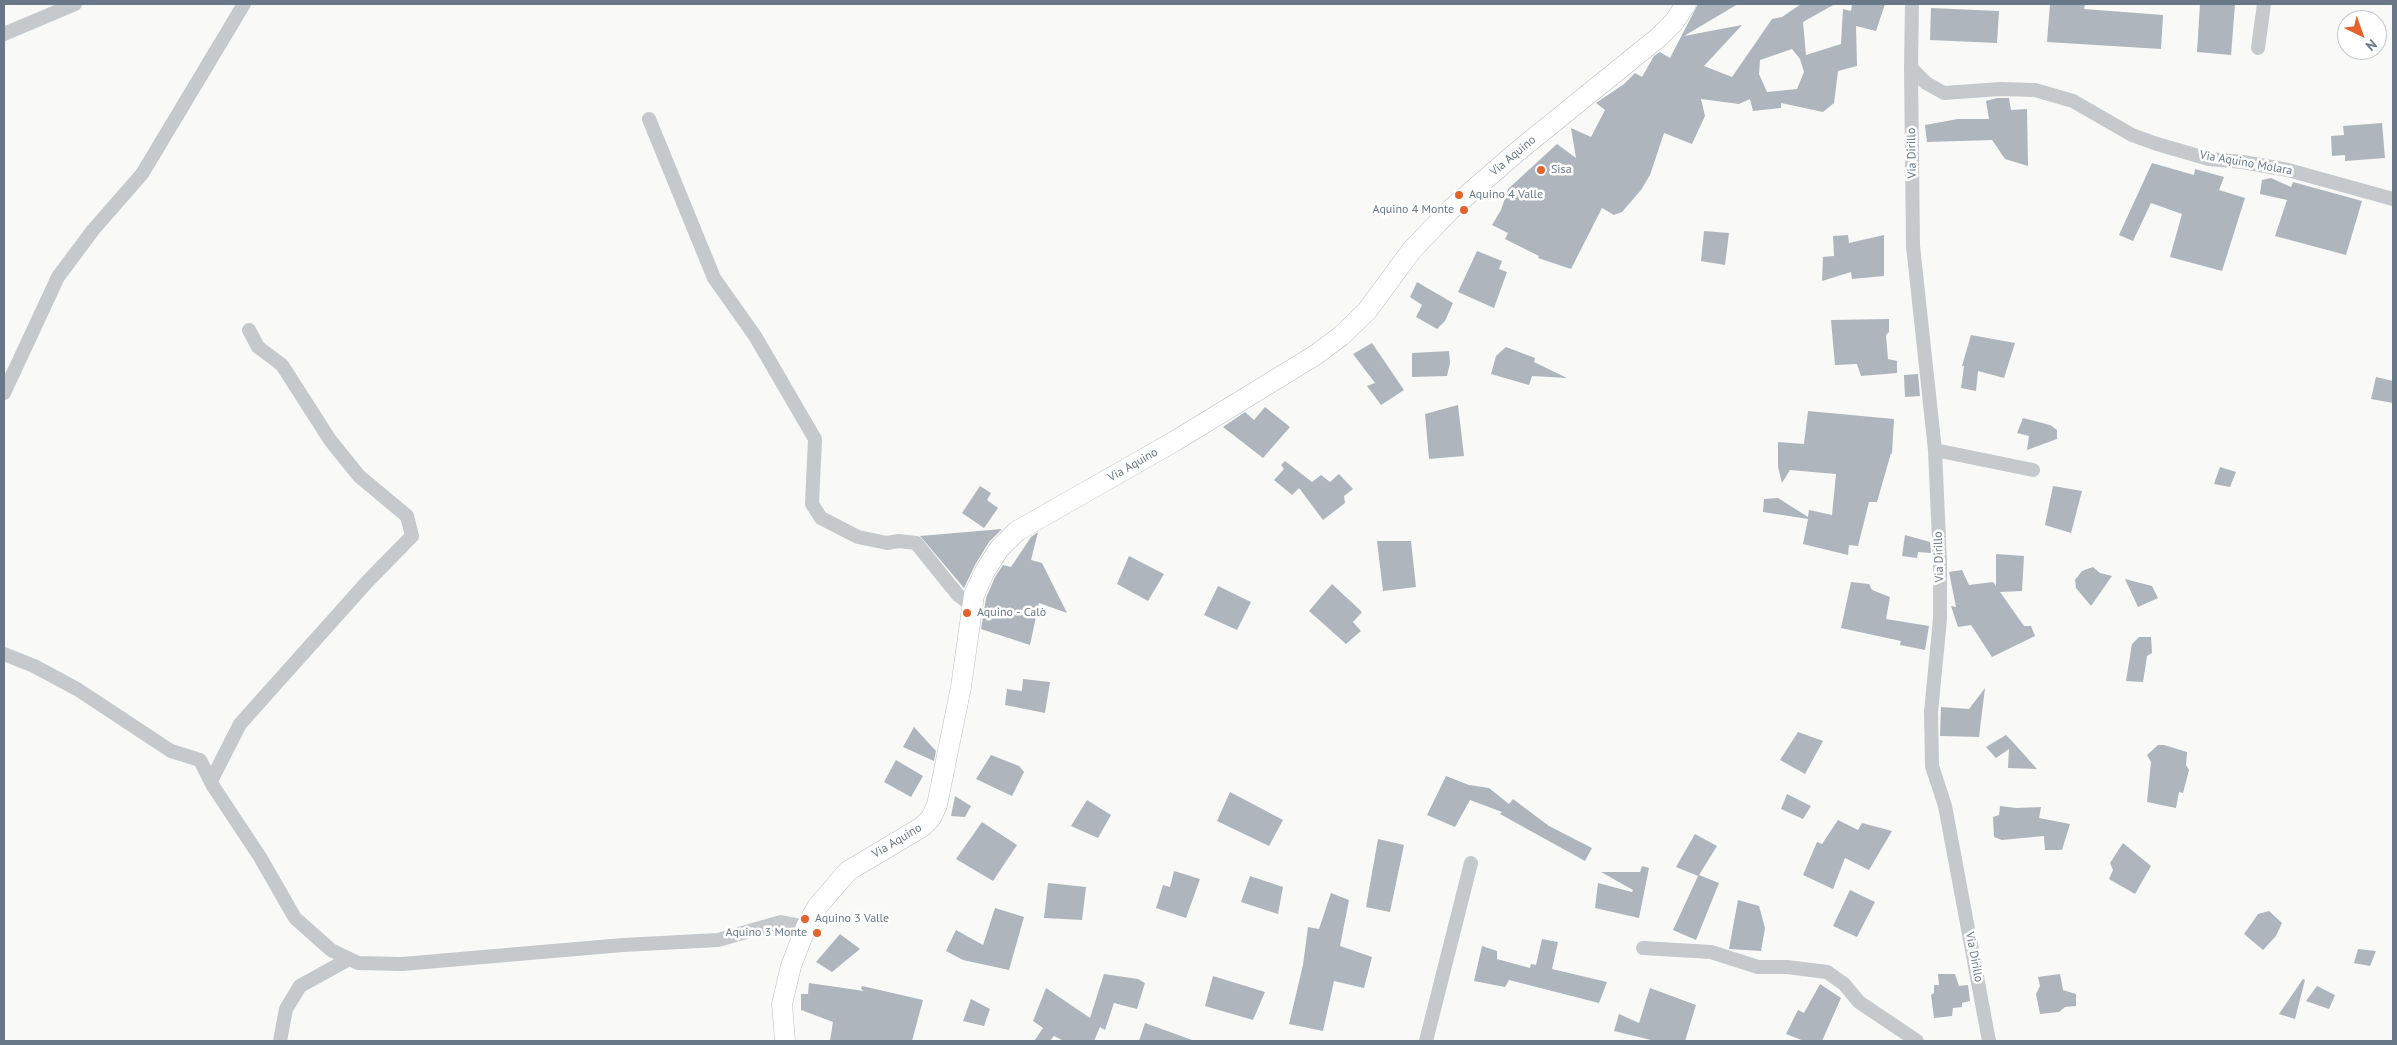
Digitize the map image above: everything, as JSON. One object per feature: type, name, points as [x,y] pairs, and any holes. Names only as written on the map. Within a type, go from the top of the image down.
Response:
[{"type":"street","points":[[4,34],[75,4]]},
{"type":"street","points":[[4,393],[58,276],[93,230],[142,174],[244,4]]},
{"type":"street","name":"Via Aquino","points":[[785,1041],[782,1004],[791,966],[806,926],[817,907],[848,871],[922,827],[931,818],[937,805],[974,606],[974,596],[985,571],[999,549],[1017,531],[1175,441],[1314,356],[1342,336],[1368,311],[1411,251],[1450,210],[1518,151],[1659,37],[1674,22],[1686,4]]},
{"type":"street","points":[[1911,68],[1912,4]]},
{"type":"street","points":[[2258,48],[2264,4]]},
{"type":"street","name":"Via Aquino Molara","points":[[1911,68],[1926,83],[1944,93],[2000,89],[2035,90],[2073,101],[2132,135],[2166,146],[2209,159],[2243,162],[2288,170],[2393,199]]},
{"type":"street","name":"Via Dirillo","points":[[1911,68],[1913,246],[1935,450],[1940,619],[1931,712],[1932,766],[1945,806],[1989,1041]]},
{"type":"street","points":[[649,119],[714,278],[755,336],[815,439],[812,504],[821,518],[858,537],[888,543],[900,541],[916,543],[958,595],[974,606]]},
{"type":"street","points":[[211,781],[240,724],[360,590],[412,536],[407,516],[359,476],[330,440],[282,365],[258,347],[249,330]]},
{"type":"street","points":[[1935,450],[2033,470]]},
{"type":"street","points":[[4,654],[34,666],[78,688],[171,752],[200,760],[295,918],[332,950],[358,963],[402,964],[718,940],[781,922],[806,926]]},
{"type":"street","points":[[1426,1041],[1471,863]]},
{"type":"street","points":[[1643,948],[1711,952],[1758,967],[1787,967],[1827,972],[1844,984],[1859,1002],[1917,1041]]},
{"type":"street","points":[[280,1041],[286,1009],[300,986],[349,959]]},
{"type":"building","points":[[1698,4],[1738,4],[1684,36],[1742,25],[1704,66],[1732,77],[1772,19],[1782,17],[1801,4],[1835,4],[1803,22],[1806,55],[1841,44],[1843,9],[1851,11],[1852,4],[1885,4],[1876,31],[1856,26],[1857,66],[1838,71],[1834,103],[1823,112],[1781,103],[1781,108],[1753,111],[1750,99],[1739,104],[1701,99],[1705,116],[1692,144],[1664,133],[1650,175],[1641,190],[1622,212],[1614,215],[1602,208],[1571,269],[1538,258],[1539,256],[1505,239],[1508,233],[1492,225],[1501,210],[1508,189],[1557,144],[1576,158],[1571,128],[1591,137],[1605,110],[1596,103],[1624,84],[1635,73],[1642,77],[1654,56],[1660,52],[1670,58]],"holes":[[[1792,49],[1800,59],[1804,72],[1797,89],[1767,92],[1759,74],[1760,60]]]},
{"type":"building","points":[[2050,4],[2085,4],[2084,9],[2163,15],[2161,49],[2047,42]]},
{"type":"building","points":[[2200,4],[2235,4],[2231,55],[2197,52]]},
{"type":"building","points":[[1931,8],[1999,11],[1997,43],[1930,40]]},
{"type":"building","points":[[1997,98],[2009,98],[2011,110],[2027,109],[2028,166],[2005,159],[1992,140],[1927,142],[1925,125],[1958,119],[1989,119],[1986,101]]},
{"type":"building","points":[[2382,123],[2385,158],[2345,161],[2345,155],[2332,156],[2331,136],[2344,135],[2343,126]]},
{"type":"building","points":[[2152,163],[2194,175],[2195,169],[2224,177],[2219,190],[2245,198],[2222,271],[2170,257],[2182,214],[2151,203],[2133,241],[2119,235]]},
{"type":"building","points":[[2271,178],[2291,187],[2293,182],[2362,201],[2346,255],[2275,236],[2287,200],[2260,194],[2262,180]]},
{"type":"building","points":[[1704,231],[1729,233],[1725,265],[1701,261]]},
{"type":"building","points":[[1848,235],[1849,243],[1884,235],[1884,276],[1852,279],[1851,272],[1822,281],[1823,257],[1834,256],[1833,236]]},
{"type":"building","points":[[1477,251],[1502,261],[1499,269],[1507,272],[1494,308],[1458,292]]},
{"type":"building","points":[[1417,282],[1453,303],[1445,321],[1437,329],[1416,317],[1422,305],[1410,297]]},
{"type":"building","points":[[1889,319],[1889,332],[1886,335],[1888,359],[1897,361],[1897,373],[1861,376],[1857,364],[1835,365],[1831,320]]},
{"type":"building","points":[[1971,335],[2015,343],[2004,378],[1978,371],[1976,391],[1961,388],[1964,366],[1962,366]]},
{"type":"building","points":[[1372,343],[1404,390],[1381,405],[1367,386],[1375,383],[1353,354]]},
{"type":"building","points":[[1506,347],[1535,358],[1534,362],[1567,378],[1532,376],[1529,385],[1491,374],[1496,356]]},
{"type":"building","points":[[1449,351],[1450,363],[1447,376],[1412,377],[1412,353]]},
{"type":"building","points":[[1918,374],[1920,396],[1905,397],[1904,375]]},
{"type":"building","points":[[2376,377],[2393,381],[2393,403],[2371,399]]},
{"type":"building","points":[[1458,405],[1464,456],[1429,459],[1425,414]]},
{"type":"building","points":[[1265,407],[1290,427],[1263,458],[1223,427],[1245,412],[1254,420]]},
{"type":"building","points":[[1808,411],[1894,419],[1892,454],[1877,502],[1869,502],[1858,546],[1849,545],[1848,555],[1803,544],[1808,519],[1763,512],[1764,499],[1778,498],[1808,517],[1809,510],[1832,515],[1836,474],[1790,470],[1782,483],[1778,467],[1778,442],[1804,444]]},
{"type":"building","points":[[2023,418],[2050,425],[2057,430],[2057,439],[2027,450],[2029,436],[2017,433]]},
{"type":"building","points":[[1285,461],[1312,482],[1321,475],[1330,482],[1339,474],[1353,489],[1344,496],[1345,503],[1323,520],[1299,488],[1292,495],[1274,480],[1284,469],[1281,465]]},
{"type":"building","points":[[2220,467],[2236,472],[2230,487],[2214,484]]},
{"type":"building","points":[[980,486],[991,493],[987,500],[998,508],[984,528],[962,513]]},
{"type":"building","points":[[2053,486],[2082,491],[2071,533],[2045,525]]},
{"type":"building","points":[[1002,529],[989,542],[964,588],[920,536]]},
{"type":"building","points":[[1038,532],[1031,560],[1042,563],[1067,613],[1039,603],[1030,645],[981,629],[986,598],[995,577],[1003,565],[1011,567],[1031,537]]},
{"type":"building","points":[[1905,535],[1930,542],[1931,553],[1918,552],[1917,558],[1902,556]]},
{"type":"building","points":[[1377,541],[1411,541],[1416,587],[1383,591]]},
{"type":"building","points":[[1996,554],[2024,556],[2022,591],[2000,592],[2024,626],[2031,626],[2035,636],[1992,657],[1971,625],[1958,627],[1951,606],[1956,607],[1949,572],[1962,570],[1969,585],[1993,582],[1996,586]]},
{"type":"building","points":[[1129,556],[1164,574],[1148,601],[1117,584]]},
{"type":"building","points":[[2093,567],[2100,573],[2112,576],[2091,606],[2076,588],[2075,580],[2082,571]]},
{"type":"building","points":[[2125,579],[2152,586],[2158,598],[2138,607]]},
{"type":"building","points":[[1851,582],[1869,584],[1872,590],[1890,597],[1886,619],[1929,626],[1925,650],[1900,645],[1901,641],[1841,628]]},
{"type":"building","points":[[1332,584],[1362,612],[1353,622],[1361,631],[1346,644],[1309,611]]},
{"type":"building","points":[[1218,586],[1251,602],[1237,630],[1204,615]]},
{"type":"building","points":[[2139,637],[2151,637],[2152,653],[2147,656],[2143,682],[2126,681],[2132,644]]},
{"type":"building","points":[[1023,679],[1050,682],[1045,713],[1005,705],[1007,689],[1022,691]]},
{"type":"building","points":[[1985,688],[1979,737],[1940,736],[1941,707],[1969,709]]},
{"type":"building","points":[[914,727],[936,751],[934,761],[903,747]]},
{"type":"building","points":[[1798,732],[1823,741],[1805,774],[1780,760]]},
{"type":"building","points":[[2006,735],[2037,769],[2008,768],[2009,749],[1996,758],[1986,747]]},
{"type":"building","points":[[2158,745],[2187,752],[2186,765],[2189,770],[2183,793],[2179,792],[2176,808],[2147,802],[2151,762],[2147,755]]},
{"type":"building","points":[[991,755],[1019,766],[1024,772],[1012,796],[976,779]]},
{"type":"building","points":[[896,760],[923,776],[911,797],[884,782]]},
{"type":"building","points":[[1446,776],[1469,785],[1489,788],[1509,804],[1513,799],[1549,826],[1592,848],[1585,861],[1500,814],[1502,812],[1470,800],[1455,827],[1427,815]]},
{"type":"building","points":[[1230,792],[1283,820],[1269,846],[1217,821]]},
{"type":"building","points":[[1787,794],[1811,806],[1803,819],[1781,809]]},
{"type":"building","points":[[955,796],[971,806],[965,817],[951,816]]},
{"type":"building","points":[[1087,800],[1111,815],[1098,838],[1071,826]]},
{"type":"building","points":[[2000,806],[2016,808],[2041,807],[2039,818],[2070,824],[2062,850],[2045,850],[2044,836],[2002,840],[1994,837],[1993,817],[1999,815]]},
{"type":"building","points":[[1838,820],[1858,830],[1862,823],[1892,831],[1869,870],[1845,858],[1833,889],[1803,875],[1817,842],[1822,844]]},
{"type":"building","points":[[982,822],[1017,845],[993,881],[956,859]]},
{"type":"building","points":[[1695,834],[1717,846],[1699,875],[1719,883],[1696,940],[1673,930],[1698,876],[1676,867]]},
{"type":"building","points":[[1378,839],[1404,845],[1390,912],[1366,907]]},
{"type":"building","points":[[2123,843],[2151,866],[2135,894],[2109,879],[2113,870],[2110,863]]},
{"type":"building","points":[[1642,866],[1649,868],[1639,918],[1595,908],[1598,883],[1632,892],[1633,890],[1601,872],[1640,872]]},
{"type":"building","points":[[1174,871],[1200,879],[1186,918],[1156,908],[1163,885],[1170,887]]},
{"type":"building","points":[[1250,876],[1283,887],[1278,914],[1241,902]]},
{"type":"building","points":[[1048,883],[1086,887],[1082,920],[1044,918]]},
{"type":"building","points":[[1850,890],[1875,902],[1857,937],[1833,926]]},
{"type":"building","points":[[1331,893],[1349,900],[1340,946],[1372,957],[1364,988],[1334,981],[1323,1031],[1289,1024],[1303,965],[1308,927],[1319,929]]},
{"type":"building","points":[[1738,900],[1759,906],[1765,928],[1761,951],[1729,949]]},
{"type":"building","points":[[995,908],[1024,917],[1009,970],[963,960],[946,951],[956,930],[983,945]]},
{"type":"building","points":[[2269,911],[2282,923],[2276,936],[2263,950],[2244,934],[2258,914]]},
{"type":"building","points":[[840,934],[860,949],[832,972],[816,962]]},
{"type":"building","points":[[1542,939],[1558,942],[1552,969],[1607,982],[1599,1003],[1509,980],[1505,987],[1474,981],[1482,946],[1497,951],[1497,959],[1530,968],[1531,964],[1536,965]]},
{"type":"building","points":[[2358,949],[2376,951],[2370,966],[2354,963]]},
{"type":"building","points":[[1104,974],[1138,979],[1145,983],[1137,1009],[1114,1003],[1105,1030],[1100,1027],[1094,1041],[1064,1041],[1054,1036],[1050,1041],[1034,1041],[1043,1028],[1033,1021],[1046,988],[1090,1018]]},
{"type":"building","points":[[1938,974],[1955,974],[1959,986],[1968,985],[1970,1001],[1962,1003],[1962,1007],[1953,1008],[1952,1016],[1934,1018],[1931,995],[1934,993],[1934,985],[1939,985]]},
{"type":"building","points":[[2060,974],[2063,990],[2076,994],[2076,1006],[2065,1007],[2059,1012],[2040,1014],[2036,994],[2040,986],[2038,977]]},
{"type":"building","points":[[1213,976],[1265,992],[1253,1020],[1205,1006]]},
{"type":"building","points":[[2303,979],[2305,980],[2295,1019],[2279,1014]]},
{"type":"building","points":[[809,983],[864,991],[861,989],[862,986],[923,1000],[912,1041],[830,1041],[833,1022],[801,1010],[801,994],[808,994]]},
{"type":"building","points":[[1820,984],[1841,998],[1822,1041],[1804,1041],[1786,1034],[1798,1010],[1804,1013]]},
{"type":"building","points":[[2317,986],[2335,995],[2329,1009],[2306,1001]]},
{"type":"building","points":[[1650,988],[1696,1005],[1685,1041],[1655,1041],[1614,1031],[1619,1014],[1639,1023]]},
{"type":"building","points":[[971,999],[990,1009],[984,1026],[963,1021]]},
{"type":"building","points":[[1145,1023],[1192,1040],[1139,1041]]},
{"type":"place","name":"Sisa","points":[[1541,170]]},
{"type":"place","name":"Aquino 4 Valle","points":[[1459,195]]},
{"type":"place","name":"Aquino 4 Monte","points":[[1464,210]]},
{"type":"place","name":"Aquino - Calò","points":[[967,613]]},
{"type":"place","name":"Aquino 3 Valle","points":[[805,919]]},
{"type":"place","name":"Aquino 3 Monte","points":[[817,933]]}]
